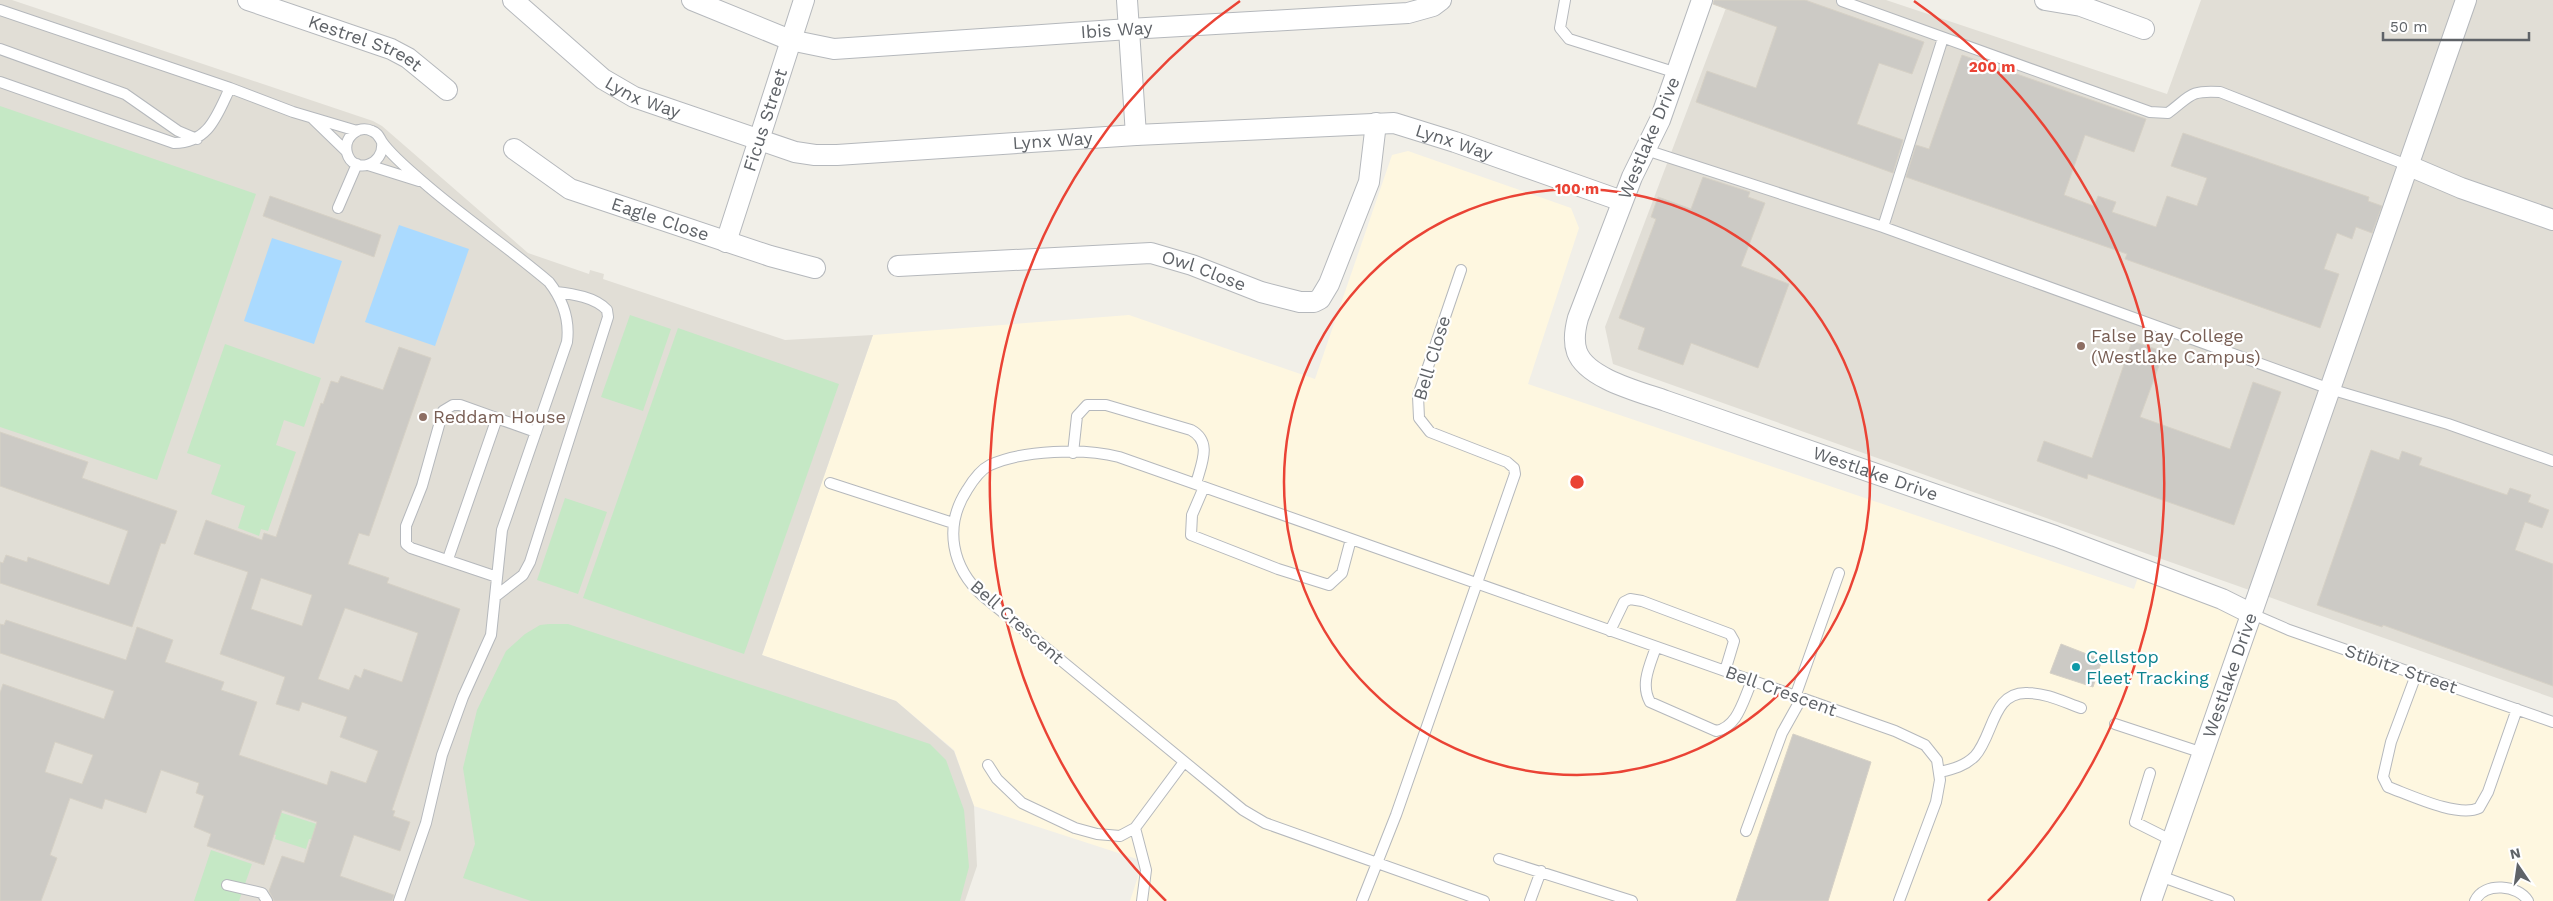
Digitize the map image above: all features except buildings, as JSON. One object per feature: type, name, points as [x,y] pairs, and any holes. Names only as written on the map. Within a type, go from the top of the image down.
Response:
[{"type":"street","name":"Lynx Way","points":[[513,0],[603,79],[617,88],[634,97],[795,152],[815,155],[837,155],[1136,135],[1394,123],[1412,127],[1622,201]]},
{"type":"street","name":"Ibis Way","points":[[692,0],[790,40],[834,49],[1408,13],[1434,6],[1441,0]]},
{"type":"street","name":"Ficus Street","points":[[726,242],[804,0]]},
{"type":"street","points":[[1127,0],[1136,135]]},
{"type":"street","name":"Westlake Drive","points":[[1702,0],[1660,120],[1622,201],[1575,331],[1577,352],[1591,371],[1609,380],[2055,536],[2222,599],[2250,613],[2151,901]]},
{"type":"street","points":[[2045,0],[2082,3],[2144,29]]},
{"type":"street","points":[[2250,613],[2466,0]]},
{"type":"street","name":"Kestrel Street","points":[[260,2],[391,49],[408,58],[447,90]]},
{"type":"street","name":"Owl Close","points":[[898,266],[1151,253],[1192,265],[1286,300],[1314,302],[1320,300],[1329,284],[1369,182],[1376,123]]},
{"type":"street","name":"Eagle Close","points":[[514,149],[570,188],[726,242],[815,268]]},
{"type":"street","points":[[2408,165],[2461,188],[2553,220]]},
{"type":"lane","points":[[1564,0],[1560,28],[1569,39],[1677,73]]},
{"type":"lane","points":[[1842,1],[2159,114],[2168,113],[2188,96],[2196,92],[2220,92],[2408,165]]},
{"type":"lane","points":[[0,10],[230,88],[312,118],[357,131],[369,129],[379,136],[382,142],[422,182],[535,270],[556,292],[566,313],[569,327],[567,342],[502,530],[491,635],[463,697],[442,755],[426,823],[399,901]]},
{"type":"lane","points":[[1883,228],[1943,38]]},
{"type":"lane","points":[[0,49],[120,92],[132,98],[178,131],[197,139]]},
{"type":"lane","points":[[0,82],[170,143],[182,143],[197,139],[208,130],[230,88]]},
{"type":"lane","points":[[312,118],[357,164],[368,165],[422,182]]},
{"type":"lane","points":[[346,151],[348,139],[357,131]]},
{"type":"lane","points":[[368,165],[374,163],[382,154],[382,142]]},
{"type":"lane","points":[[1646,150],[1883,228],[2330,389],[2448,424],[2553,461]]},
{"type":"lane","points":[[338,208],[357,164]]},
{"type":"lane","name":"Bell Close","points":[[1461,270],[1421,384],[1417,411],[1426,428],[1436,436],[1511,464],[1515,474],[1477,584]]},
{"type":"lane","points":[[496,596],[523,575],[530,562],[608,317],[607,310],[597,302],[578,295],[556,292]]},
{"type":"lane","points":[[1073,453],[1076,421],[1081,410],[1094,404],[1122,409],[1199,434],[1205,444],[1200,485],[1192,515],[1191,535],[1278,569],[1330,585],[1342,573],[1351,539]]},
{"type":"lane","points":[[496,576],[411,548],[404,538],[406,526],[422,486],[443,411],[453,405],[460,405],[536,432]]},
{"type":"lane","points":[[448,559],[496,418]]},
{"type":"lane","name":"Bell Crescent","points":[[1484,901],[1265,823],[1242,810],[973,587],[960,570],[954,553],[954,523],[962,496],[982,470],[990,465],[1024,455],[1073,453],[1110,455],[1200,485],[1895,731],[1925,745],[1937,760],[1940,772]]},
{"type":"lane","points":[[830,483],[954,523]]},
{"type":"lane","points":[[1746,831],[1782,732],[1798,698],[1839,573]]},
{"type":"lane","points":[[1362,901],[1396,815],[1477,584]]},
{"type":"lane","points":[[1610,631],[1624,602],[1630,599],[1642,601],[1730,634],[1734,641],[1725,671]]},
{"type":"lane","name":"Stibitz Street","points":[[2250,613],[2416,675],[2553,722]]},
{"type":"lane","points":[[1656,647],[1645,682],[1645,693],[1650,702],[1716,731],[1726,729],[1733,724],[1752,681]]},
{"type":"lane","points":[[2416,675],[2391,742],[2383,777],[2388,787],[2414,797],[2462,811],[2479,808],[2488,792],[2517,709]]},
{"type":"lane","points":[[1899,901],[1936,802],[1940,772],[1955,768],[1974,757],[1982,748],[2000,706],[2006,698],[2026,693],[2035,693],[2081,708]]},
{"type":"lane","points":[[2115,724],[2203,753]]},
{"type":"lane","points":[[988,765],[1007,790],[1022,803],[1044,815],[1097,834],[1120,836],[1135,828],[1184,762]]},
{"type":"lane","points":[[2150,773],[2135,822],[2173,841]]},
{"type":"lane","points":[[1135,828],[1146,870],[1142,901]]},
{"type":"lane","points":[[1499,859],[1629,900]]},
{"type":"lane","points":[[1530,901],[1542,872]]},
{"type":"lane","points":[[2160,876],[2229,901]]},
{"type":"lane","points":[[227,885],[262,893],[267,901]]},
{"type":"lane","points":[[2475,901],[2482,890],[2487,887],[2496,887],[2516,891],[2528,901]]},
{"type":"shaded area","name":"Reddam House","points":[[0,0],[12,0],[373,121],[382,126],[528,253],[589,274],[590,270],[604,274],[603,279],[785,340],[873,335],[762,655],[896,701],[954,751],[974,806],[977,866],[965,901],[0,901]]},
{"type":"shaded area","name":"False Bay College (Westlake Campus)","points":[[1729,0],[1886,0],[2167,94],[2201,0],[2553,0],[2553,698],[1613,364],[1605,327]]},
{"type":"shaded area","points":[[1408,151],[1571,208],[1579,228],[1528,384],[2134,589],[2141,568],[2250,613],[2553,722],[2553,901],[1130,901],[1143,861],[974,806],[954,750],[896,701],[762,655],[873,335],[1129,315],[1315,379],[1392,155]]},
{"type":"green space","points":[[0,106],[256,194],[157,480],[0,427]]},
{"type":"green space","points":[[630,315],[671,329],[643,411],[601,397]]},
{"type":"green space","points":[[678,328],[839,384],[744,654],[583,598]]},
{"type":"green space","points":[[225,344],[321,378],[304,427],[284,420],[276,445],[296,452],[268,531],[261,529],[259,536],[238,528],[245,506],[211,494],[221,465],[187,453]]},
{"type":"green space","points":[[565,498],[607,512],[578,594],[537,580]]},
{"type":"green space","points":[[568,624],[930,744],[946,760],[964,810],[969,867],[960,901],[531,901],[463,878],[475,844],[463,768],[477,710],[506,651],[525,634],[540,625]]},
{"type":"green space","points":[[235,798],[323,826],[318,842],[309,839],[306,849],[275,839],[276,835],[257,829]]},
{"type":"green space","points":[[211,850],[252,864],[239,901],[194,901]]},
{"type":"water","points":[[399,225],[469,249],[435,346],[365,322]]},
{"type":"water","points":[[272,238],[342,261],[314,344],[244,321]]},
{"type":"place","name":"False Bay College (Westlake Campus)","points":[[2081,346]]},
{"type":"place","name":"Reddam House","points":[[423,417]]},
{"type":"place","name":"Cellstop Fleet Tracking","points":[[2076,667]]}]
